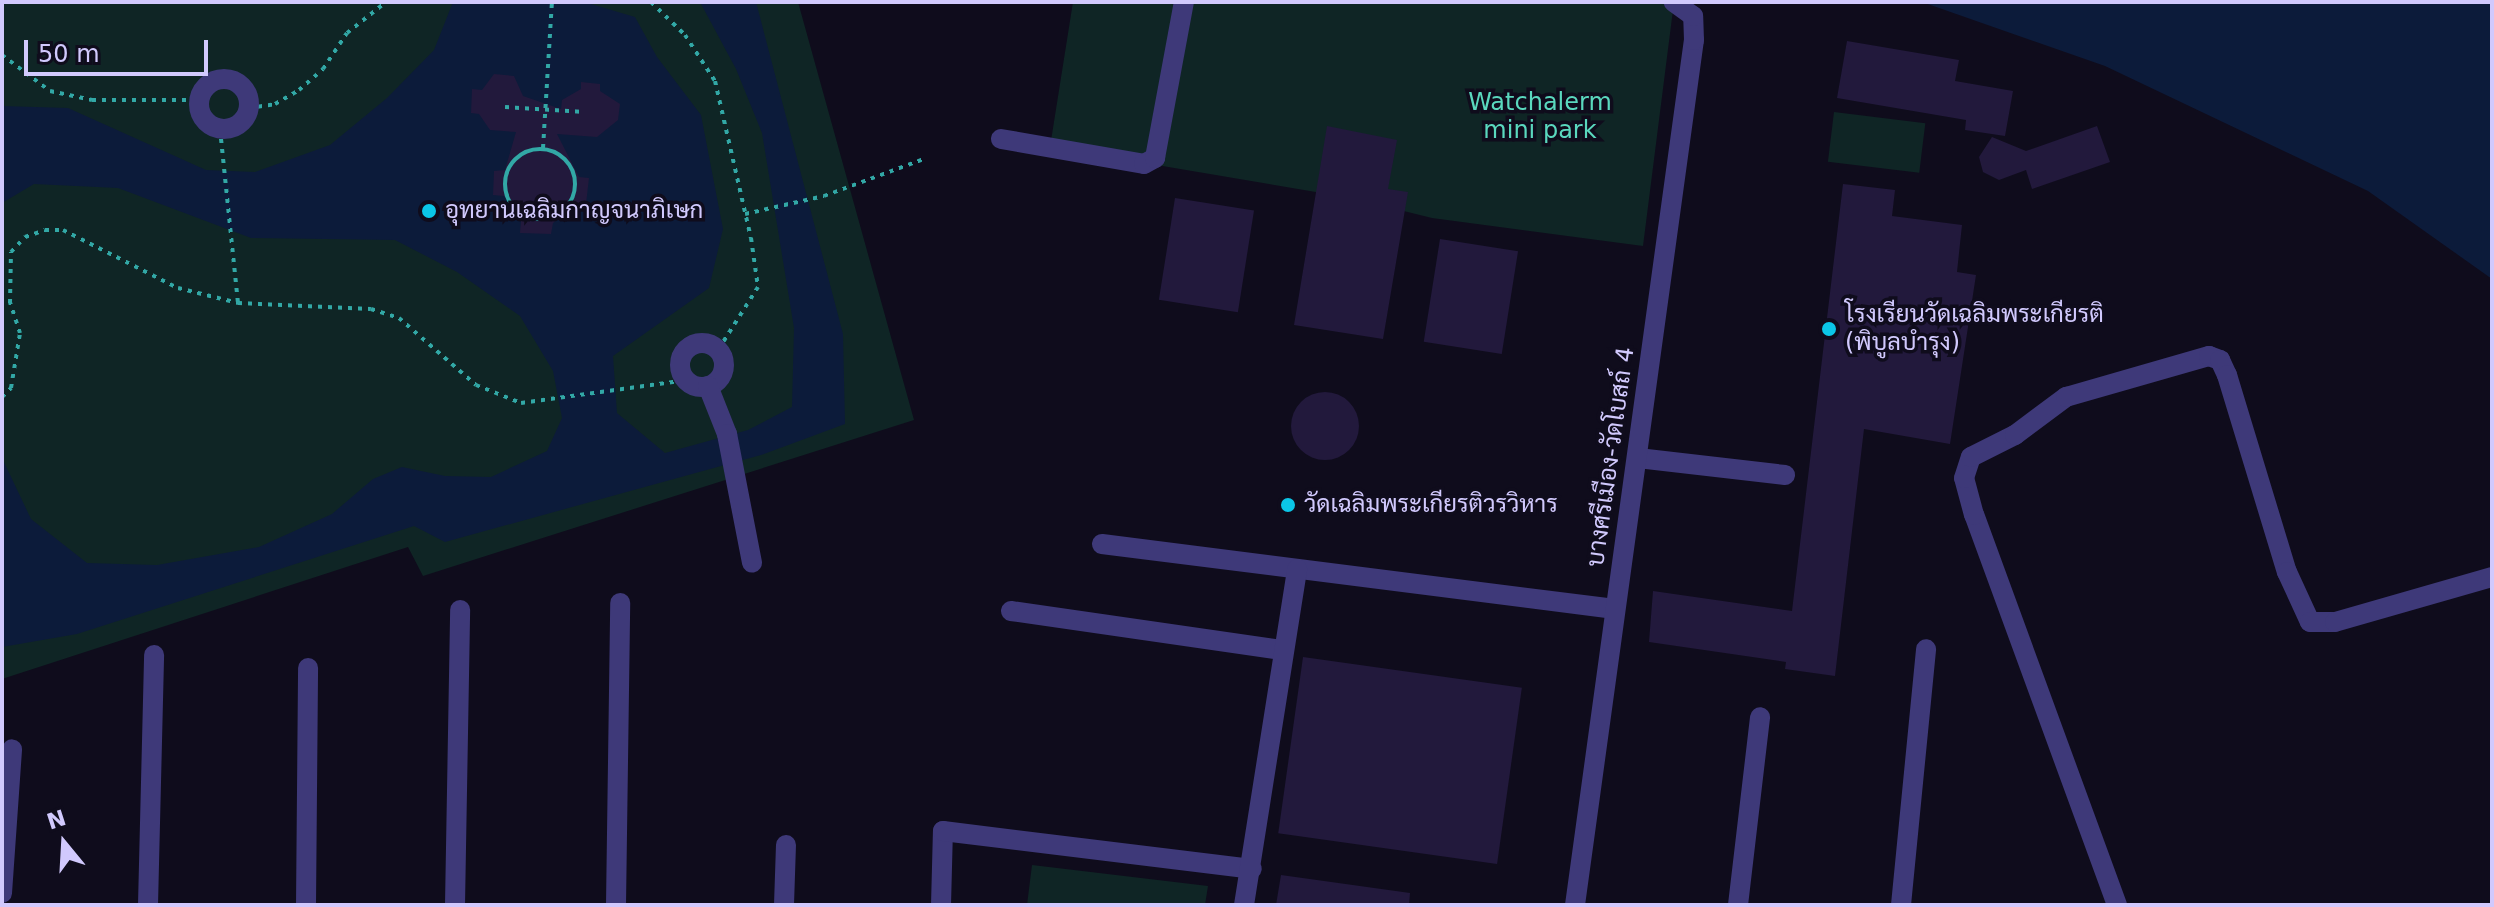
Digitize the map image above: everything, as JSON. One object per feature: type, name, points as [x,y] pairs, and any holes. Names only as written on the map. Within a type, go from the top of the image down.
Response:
[{"type":"street","points":[[1001,139],[1144,164],[1155,158],[1184,2]]},
{"type":"street","name":"บางศรีเมือง-วัดโบสถ์ 4","points":[[1575,905],[1638,458],[1693,16],[1674,2]]},
{"type":"street","points":[[224,79],[241,86],[248,108],[237,125],[220,129],[205,121],[199,100],[208,85],[224,79]]},
{"type":"street","points":[[705,344],[718,350],[723,372],[708,386],[687,380],[680,365],[686,351],[705,344]]},
{"type":"street","points":[[2117,905],[1964,478],[1971,457],[2015,435],[2059,401],[2209,356],[2220,360],[2227,375],[2287,572],[2310,622],[2335,622],[2492,577]]},
{"type":"street","points":[[708,386],[727,434],[744,503],[752,563]]},
{"type":"street","points":[[1638,458],[1785,475]]},
{"type":"street","points":[[1102,544],[1615,609]]},
{"type":"street","points":[[1244,905],[1297,569]]},
{"type":"street","points":[[616,905],[620,603]]},
{"type":"street","points":[[455,905],[460,610]]},
{"type":"street","points":[[1011,611],[1283,650]]},
{"type":"street","points":[[1901,905],[1926,649]]},
{"type":"street","points":[[148,905],[154,655]]},
{"type":"street","points":[[306,905],[308,668]]},
{"type":"street","points":[[1738,905],[1760,717]]},
{"type":"street","points":[[2,893],[12,749]]},
{"type":"street","points":[[941,905],[943,831],[1252,869]]},
{"type":"street","points":[[784,905],[786,845]]},
{"type":"path","points":[[248,108],[275,104],[299,90],[323,69],[347,33],[386,2]]},
{"type":"path","points":[[543,148],[552,2]]},
{"type":"path","points":[[651,2],[685,35],[715,81],[745,214],[758,287],[718,350]]},
{"type":"path","points":[[2,55],[50,91],[92,100],[199,100]]},
{"type":"path","points":[[505,107],[585,112]]},
{"type":"path","points":[[220,129],[227,164],[238,303]]},
{"type":"path","points":[[543,148],[559,153],[571,166],[573,199],[562,212],[546,219],[529,218],[505,194],[505,177],[512,161],[526,151],[543,148]]},
{"type":"path","points":[[745,214],[824,196],[926,158]]},
{"type":"path","points":[[2,397],[15,375],[20,333],[10,303],[7,268],[11,252],[25,237],[63,230],[178,288],[238,303],[371,309],[418,332],[476,385],[521,403],[687,380]]},
{"type":"green space","name":"อุทยานเฉลิมกาญจนาภิเษก","points":[[2,2],[798,2],[914,420],[423,576],[408,547],[2,679]]},
{"type":"green space","name":"Watchalerm mini park","points":[[1073,2],[1674,2],[1643,246],[1432,218],[1351,198],[1050,147]]},
{"type":"green space","points":[[1834,112],[1925,123],[1919,173],[1828,162]]},
{"type":"green space","points":[[1032,865],[1208,886],[1205,905],[1027,905]]},
{"type":"water","points":[[453,2],[584,2],[635,17],[657,57],[701,115],[723,229],[709,288],[613,356],[617,413],[665,453],[748,430],[792,407],[794,328],[762,133],[736,69],[700,2],[756,2],[843,334],[845,424],[761,455],[445,542],[414,526],[77,634],[2,647],[2,458],[31,519],[87,563],[157,565],[259,547],[332,514],[373,479],[402,467],[445,476],[491,477],[547,451],[562,418],[553,371],[520,316],[457,272],[395,240],[251,238],[118,188],[34,184],[2,203],[2,106],[68,108],[206,170],[255,172],[330,145],[387,98],[434,50]]},
{"type":"water","points":[[1922,2],[2492,2],[2492,279],[2368,191],[2105,66]]},
{"type":"building","points":[[1847,41],[1959,60],[1955,81],[2013,91],[2005,136],[1965,130],[1966,120],[1837,98]]},
{"type":"building","points":[[494,74],[514,76],[523,96],[561,109],[562,100],[581,89],[581,82],[600,84],[600,91],[620,104],[618,120],[597,137],[557,134],[579,177],[589,178],[586,204],[579,203],[553,223],[551,234],[520,233],[521,220],[504,196],[493,195],[494,171],[505,170],[516,132],[490,130],[479,114],[471,113],[472,89],[482,90]]},
{"type":"building","points":[[1327,126],[1397,140],[1388,189],[1408,192],[1383,339],[1294,325]]},
{"type":"building","points":[[2097,126],[2110,162],[2032,189],[2026,170],[1999,180],[1983,172],[1979,157],[1992,137],[2026,151]]},
{"type":"building","points":[[1843,184],[1895,190],[1892,216],[1962,225],[1957,272],[1976,275],[1950,444],[1864,429],[1835,676],[1785,669],[1786,662],[1649,642],[1653,591],[1792,611]]},
{"type":"building","points":[[1175,198],[1254,211],[1238,312],[1159,300]]},
{"type":"building","points":[[1440,239],[1518,251],[1502,354],[1424,342]]},
{"type":"building","points":[[1325,392],[1349,402],[1359,426],[1349,450],[1325,460],[1301,450],[1291,426],[1301,402]]},
{"type":"building","points":[[1303,657],[1522,688],[1497,864],[1278,833]]},
{"type":"building","points":[[1281,875],[1410,893],[1409,905],[1276,905]]},
{"type":"place","name":"อุทยานเฉลิมกาญจนาภิเษก","points":[[429,211]]},
{"type":"place","name":"โรงเรียนวัดเฉลิมพระเกียรติ (พิบูลบำรุง)","points":[[1829,329]]},
{"type":"place","name":"วัดเฉลิมพระเกียรติวรวิหาร","points":[[1288,505]]}]
